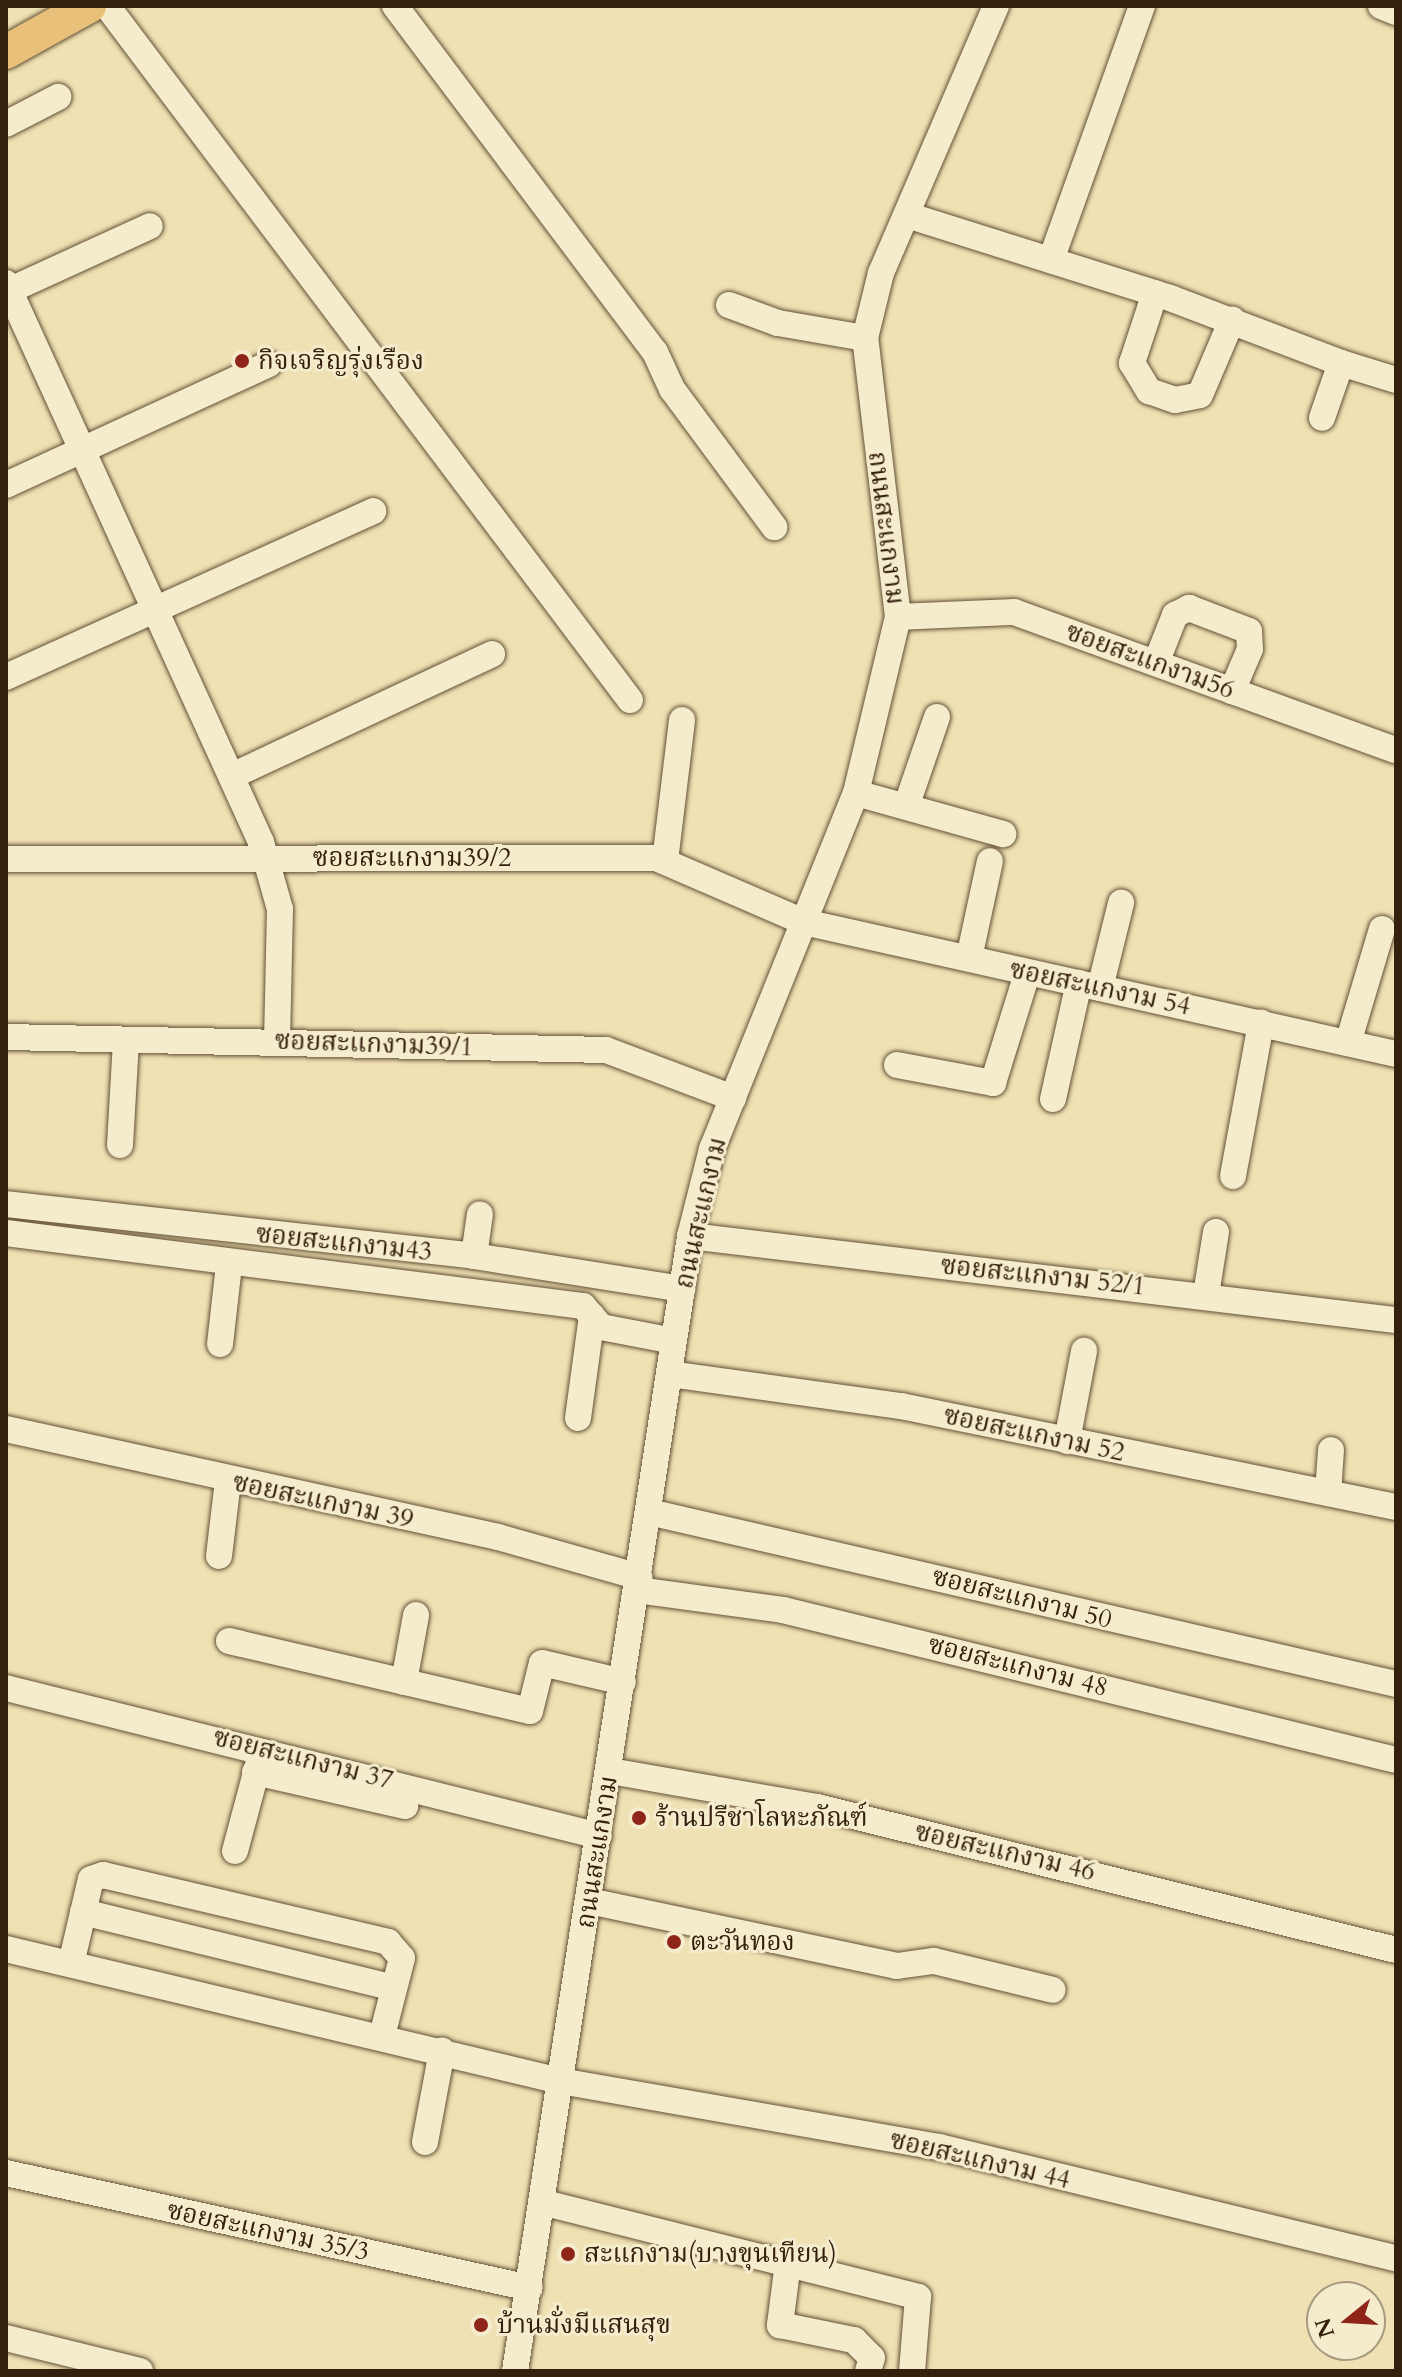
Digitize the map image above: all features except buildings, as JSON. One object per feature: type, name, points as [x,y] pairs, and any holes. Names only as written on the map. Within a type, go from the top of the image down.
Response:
[{"type":"main road","points":[[6,52],[89,6]]},
{"type":"street","points":[[107,6],[630,700]]},
{"type":"street","points":[[395,6],[655,352],[672,389],[774,527]]},
{"type":"street","name":"ถนนสะแกงาม","points":[[515,2371],[610,1771],[690,1236],[733,1098],[856,793],[898,617],[865,338],[907,215],[996,6]]},
{"type":"street","points":[[1051,260],[1142,6]]},
{"type":"street","points":[[1381,6],[1396,12]]},
{"type":"street","points":[[6,124],[58,97]]},
{"type":"street","points":[[907,215],[1155,293],[1341,363],[1396,380]]},
{"type":"street","points":[[150,226],[7,289],[85,449],[234,775],[265,859],[280,909],[277,1040]]},
{"type":"street","points":[[1155,293],[1132,363],[1149,391],[1175,400],[1200,395],[1232,320]]},
{"type":"street","points":[[729,305],[778,323],[865,338]]},
{"type":"street","points":[[1322,418],[1341,363]]},
{"type":"street","points":[[6,485],[269,364]]},
{"type":"street","points":[[6,677],[373,511]]},
{"type":"street","points":[[1156,663],[1175,615],[1189,608],[1249,631],[1250,649],[1232,691]]},
{"type":"street","name":"ซอยสะแกงาม56","points":[[898,617],[1014,612],[1396,750]]},
{"type":"street","points":[[234,775],[492,654]]},
{"type":"street","points":[[907,804],[937,717]]},
{"type":"street","points":[[665,861],[682,720]]},
{"type":"street","points":[[856,793],[907,804],[1003,834]]},
{"type":"street","name":"ซอยสะแกงาม39/2","points":[[6,859],[665,861],[804,922]]},
{"type":"street","points":[[969,958],[990,861]]},
{"type":"street","points":[[1053,1099],[1090,985],[1121,903]]},
{"type":"street","name":"ซอยสะแกงาม 54","points":[[804,922],[1396,1054]]},
{"type":"street","points":[[1348,1043],[1382,929]]},
{"type":"street","points":[[897,1065],[993,1083],[1027,974]]},
{"type":"street","points":[[1233,1176],[1261,1023]]},
{"type":"street","name":"ซอยสะแกงาม39/1","points":[[6,1037],[277,1040],[606,1050],[733,1098]]},
{"type":"street","points":[[120,1145],[126,1040]]},
{"type":"street","name":"ซอยสะแกงาม43","points":[[6,1204],[474,1256],[682,1289]]},
{"type":"street","points":[[474,1256],[480,1214]]},
{"type":"street","points":[[1206,1295],[1216,1232]]},
{"type":"street","points":[[6,1233],[229,1265],[583,1306],[601,1327],[674,1341]]},
{"type":"street","name":"ซอยสะแกงาม 52/1","points":[[690,1236],[1396,1320]]},
{"type":"street","points":[[220,1344],[229,1265]]},
{"type":"street","points":[[578,1418],[592,1316]]},
{"type":"street","points":[[1067,1441],[1084,1351]]},
{"type":"street","name":"ซอยสะแกงาม 52","points":[[669,1374],[901,1406],[1396,1507]]},
{"type":"street","name":"ซอยสะแกงาม 39","points":[[6,1429],[228,1481],[498,1537],[638,1583]]},
{"type":"street","points":[[1328,1493],[1331,1450]]},
{"type":"street","points":[[219,1556],[228,1481]]},
{"type":"street","name":"ซอยสะแกงาม 50","points":[[649,1512],[1396,1684]]},
{"type":"street","name":"ซอยสะแกงาม 48","points":[[638,1583],[783,1610],[1396,1760]]},
{"type":"street","points":[[404,1682],[416,1615]]},
{"type":"street","points":[[229,1641],[530,1711],[542,1663],[623,1682]]},
{"type":"street","name":"ซอยสะแกงาม 37","points":[[6,1688],[259,1761],[599,1836]]},
{"type":"street","points":[[235,1851],[259,1761],[405,1806]]},
{"type":"street","name":"ซอยสะแกงาม 46","points":[[610,1771],[817,1807],[1396,1950]]},
{"type":"street","points":[[71,1964],[91,1879],[103,1875],[388,1942],[402,1958],[382,2036]]},
{"type":"street","points":[[589,1901],[897,1966],[934,1961],[1053,1990]]},
{"type":"street","points":[[83,1912],[394,1988]]},
{"type":"street","name":"ซอยสะแกงาม 44","points":[[6,1949],[382,2036],[560,2081],[939,2147],[1396,2258]]},
{"type":"street","points":[[425,2142],[442,2051]]},
{"type":"street","name":"ซอยสะแกงาม 35/3","points":[[6,2173],[530,2288]]},
{"type":"street","points":[[541,2202],[788,2263],[922,2300],[912,2371]]},
{"type":"street","points":[[788,2263],[780,2325],[854,2340],[872,2358],[868,2371]]},
{"type":"street","points":[[6,2338],[140,2371]]},
{"type":"place","name":"กิจเจริญรุ่งเรือง","points":[[242,361]]},
{"type":"place","name":"ร้านปรีชาโลหะภัณฑ์","points":[[639,1818]]},
{"type":"place","name":"ตะวันทอง","points":[[674,1942]]},
{"type":"place","name":"สะแกงาม(บางขุนเทียน)","points":[[568,2254]]},
{"type":"place","name":"บ้านมั่งมีแสนสุข","points":[[481,2325]]}]
